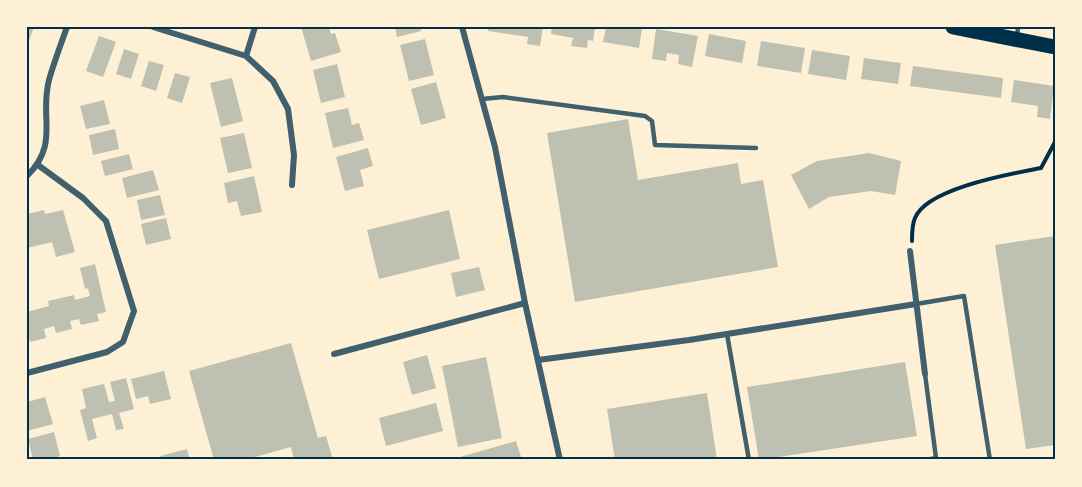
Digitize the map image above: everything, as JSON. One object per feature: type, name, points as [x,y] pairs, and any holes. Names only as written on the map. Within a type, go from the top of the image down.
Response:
[{"type":"main road","points":[[953,27],[1017,33],[1055,47]]},
{"type":"street","points":[[27,176],[38,165],[46,147],[48,82],[67,27]]},
{"type":"street","points":[[153,27],[246,56],[273,81],[288,109],[294,155],[292,185]]},
{"type":"street","points":[[246,56],[255,27]]},
{"type":"street","points":[[462,27],[495,147],[525,303],[560,460]]},
{"type":"street","points":[[27,373],[107,352],[123,342],[134,311],[106,221],[83,198],[38,165]]},
{"type":"street","points":[[910,251],[925,374]]},
{"type":"street","points":[[334,354],[525,303]]},
{"type":"street","points":[[538,360],[727,334],[916,304]]},
{"type":"lane","points":[[482,99],[503,98],[645,116],[652,120],[655,146],[756,148]]},
{"type":"lane","points":[[916,304],[964,296],[990,460]]},
{"type":"lane","points":[[727,334],[749,460]]},
{"type":"lane","points":[[925,374],[936,458],[926,460]]},
{"type":"path","points":[[910,251],[915,217],[935,197],[978,182],[1041,168],[1055,142]]},
{"type":"building","points":[[27,27],[34,27],[27,46]]},
{"type":"building","points":[[301,27],[329,27],[331,34],[335,33],[341,52],[311,61]]},
{"type":"building","points":[[395,27],[420,27],[421,31],[397,37]]},
{"type":"building","points":[[488,27],[543,27],[540,46],[527,44],[528,37],[488,31]]},
{"type":"building","points":[[552,27],[595,27],[593,41],[588,40],[587,48],[571,46],[573,38],[551,34]]},
{"type":"building","points":[[606,27],[642,27],[639,48],[603,42]]},
{"type":"building","points":[[656,29],[698,36],[692,67],[678,64],[679,55],[667,53],[666,61],[652,59]]},
{"type":"building","points":[[709,34],[746,41],[742,63],[705,56]]},
{"type":"building","points":[[99,36],[116,42],[103,77],[86,71]]},
{"type":"building","points":[[425,39],[434,75],[409,81],[400,45]]},
{"type":"building","points":[[761,41],[805,48],[801,73],[757,66]]},
{"type":"building","points":[[124,49],[139,54],[131,79],[116,74]]},
{"type":"building","points":[[812,50],[850,56],[846,80],[808,74]]},
{"type":"building","points":[[864,58],[901,63],[898,84],[861,79]]},
{"type":"building","points":[[149,61],[164,65],[156,91],[141,86]]},
{"type":"building","points":[[337,64],[345,97],[321,103],[313,70]]},
{"type":"building","points":[[913,66],[1003,78],[1001,98],[910,86]]},
{"type":"building","points":[[175,73],[190,77],[182,103],[167,98]]},
{"type":"building","points":[[232,78],[243,121],[221,127],[210,83]]},
{"type":"building","points":[[1014,80],[1054,86],[1050,119],[1037,117],[1038,106],[1011,102]]},
{"type":"building","points":[[436,82],[446,118],[421,125],[411,89]]},
{"type":"building","points":[[104,100],[110,124],[86,129],[80,106]]},
{"type":"building","points":[[348,108],[352,125],[359,123],[364,140],[333,148],[325,113]]},
{"type":"building","points":[[628,119],[638,180],[738,163],[741,184],[763,180],[778,267],[575,302],[547,133]]},
{"type":"building","points":[[115,129],[119,149],[93,155],[89,135]]},
{"type":"building","points":[[244,133],[252,168],[228,173],[220,138]]},
{"type":"building","points":[[368,148],[373,166],[360,170],[364,186],[345,191],[336,157]]},
{"type":"building","points":[[869,153],[901,161],[895,195],[871,191],[829,197],[809,209],[791,175],[817,161]]},
{"type":"building","points":[[129,154],[133,169],[105,176],[101,161]]},
{"type":"building","points":[[153,170],[159,190],[127,198],[122,178]]},
{"type":"building","points":[[254,176],[262,212],[241,216],[237,201],[228,203],[224,183]]},
{"type":"building","points":[[160,195],[165,215],[141,220],[137,200]]},
{"type":"building","points":[[44,210],[45,214],[63,210],[75,252],[56,257],[52,242],[27,248],[27,214]]},
{"type":"building","points":[[449,210],[460,259],[379,279],[367,230]]},
{"type":"building","points":[[166,218],[171,239],[146,245],[141,224]]},
{"type":"building","points":[[1055,236],[1055,445],[1026,449],[995,245]]},
{"type":"building","points":[[95,264],[106,312],[97,314],[99,321],[81,325],[79,319],[70,321],[72,329],[56,333],[54,326],[44,329],[46,338],[30,342],[27,312],[49,306],[48,301],[74,295],[75,300],[90,296],[88,288],[85,289],[80,268]]},
{"type":"building","points":[[479,267],[485,290],[456,297],[451,273]]},
{"type":"building","points":[[291,343],[318,438],[326,436],[333,460],[294,460],[291,447],[255,457],[256,460],[214,460],[189,371]]},
{"type":"building","points":[[427,355],[436,388],[412,395],[403,362]]},
{"type":"building","points":[[486,357],[502,438],[458,447],[442,366]]},
{"type":"building","points":[[905,362],[917,436],[759,460],[747,387]]},
{"type":"building","points":[[164,371],[171,399],[150,404],[148,396],[136,399],[131,379]]},
{"type":"building","points":[[126,378],[134,409],[119,413],[124,429],[116,430],[112,414],[92,419],[97,438],[88,441],[80,410],[86,408],[82,389],[104,384],[109,402],[115,401],[110,382]]},
{"type":"building","points":[[707,393],[717,460],[615,460],[607,409]]},
{"type":"building","points":[[45,397],[53,424],[27,431],[27,402]]},
{"type":"building","points":[[436,403],[443,431],[386,446],[379,418]]},
{"type":"building","points":[[54,432],[60,456],[47,460],[33,460],[28,439]]},
{"type":"building","points":[[516,441],[522,460],[453,460],[453,459]]},
{"type":"building","points":[[187,449],[190,460],[161,460],[160,456]]}]
